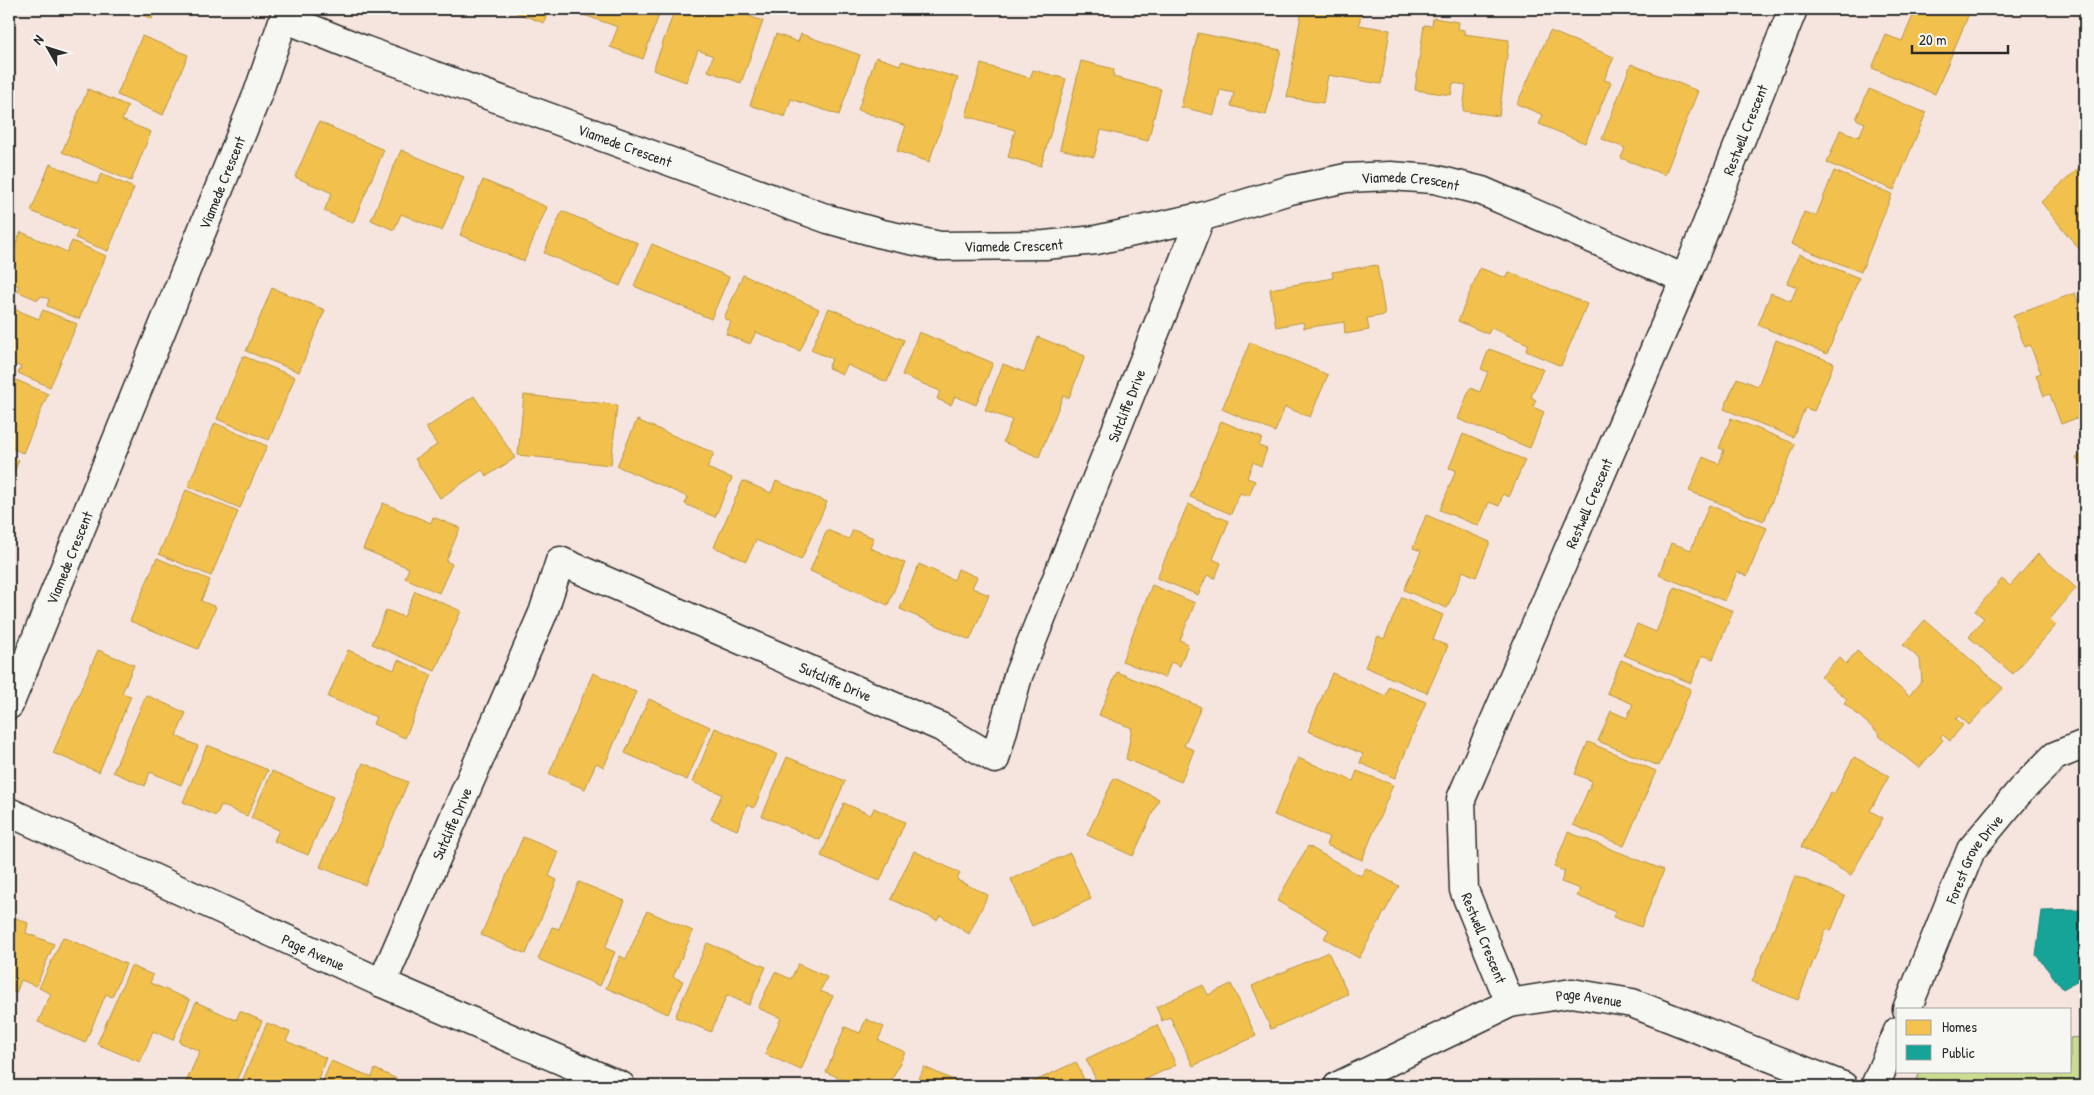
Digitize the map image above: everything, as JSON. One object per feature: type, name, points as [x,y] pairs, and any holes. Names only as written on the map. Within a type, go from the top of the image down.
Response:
[{"type":"street","name":"Restwell Crescent","points":[[1510,1003],[1464,890],[1461,799],[1685,279],[1793,9]]},
{"type":"street","name":"Viamede Crescent","points":[[9,705],[258,92],[284,18],[364,50],[819,216],[882,234],[940,246],[1045,245],[1096,240],[1201,216],[1290,190],[1346,178],[1390,176],[1434,179],[1482,191],[1685,279]]},
{"type":"street","name":"Sutcliffe Drive","points":[[382,983],[543,613],[560,561],[942,727],[995,759],[1018,676],[1201,216]]},
{"type":"street","name":"Forest Grove Drive","points":[[1907,1008],[1971,850],[2021,790],[2055,756],[2085,744]]},
{"type":"street","name":"Page Avenue","points":[[9,812],[382,983],[621,1086]]},
{"type":"street","name":"Page Avenue","points":[[1338,1086],[1510,1003],[1572,993],[1632,1003],[1843,1086]]},
{"type":"street","points":[[1875,1086],[1896,1036]]},
{"type":"green space","points":[[2085,1037],[2085,1086],[1915,1086],[1920,1072],[2072,1072],[2072,1038]]},
{"type":"building: Homes","points":[[129,9],[156,9],[152,19]]},
{"type":"building: Homes","points":[[513,9],[549,9],[544,23],[512,11]]},
{"type":"building: Homes","points":[[567,9],[661,9],[643,59],[610,47],[618,27]]},
{"type":"building: Homes","points":[[675,9],[728,9],[763,21],[741,83],[708,71],[713,56],[698,50],[686,82],[653,70]]},
{"type":"building: Homes","points":[[1302,9],[1334,12],[1334,10],[1361,14],[1359,25],[1390,30],[1381,84],[1328,75],[1323,103],[1287,97]]},
{"type":"building: Homes","points":[[1916,9],[1971,9],[1935,94],[1872,68],[1886,35],[1902,41]]},
{"type":"building: Homes","points":[[1433,18],[1459,22],[1458,29],[1464,30],[1464,34],[1509,40],[1499,116],[1463,111],[1466,85],[1453,83],[1451,95],[1415,90],[1424,25],[1432,26]]},
{"type":"building: Homes","points":[[1550,31],[1614,57],[1604,80],[1611,82],[1585,143],[1539,124],[1543,115],[1517,104]]},
{"type":"building: Homes","points":[[1198,33],[1281,50],[1266,115],[1231,106],[1234,93],[1220,90],[1214,115],[1181,107]]},
{"type":"building: Homes","points":[[776,34],[798,42],[801,34],[860,55],[839,115],[791,99],[785,117],[750,105]]},
{"type":"building: Homes","points":[[142,36],[188,55],[163,115],[117,95]]},
{"type":"building: Homes","points":[[876,57],[900,65],[902,61],[958,78],[929,162],[897,151],[906,126],[858,110]]},
{"type":"building: Homes","points":[[1081,61],[1114,69],[1113,77],[1161,89],[1148,141],[1101,130],[1094,157],[1060,149]]},
{"type":"building: Homes","points":[[981,64],[1030,78],[1033,70],[1066,79],[1041,166],[1008,157],[1015,130],[966,116]]},
{"type":"building: Homes","points":[[1631,64],[1698,91],[1665,175],[1621,158],[1625,148],[1602,139]]},
{"type":"building: Homes","points":[[88,89],[128,106],[122,120],[151,132],[131,181],[62,152]]},
{"type":"building: Homes","points":[[1869,89],[1926,113],[1894,190],[1827,163],[1840,130],[1859,137],[1865,123],[1856,119]]},
{"type":"building: Homes","points":[[319,122],[384,150],[353,223],[324,211],[332,193],[295,177]]},
{"type":"building: Homes","points":[[401,150],[464,177],[442,231],[401,214],[394,230],[371,220]]},
{"type":"building: Homes","points":[[2085,163],[2085,244],[2079,249],[2041,202]]},
{"type":"building: Homes","points":[[50,164],[97,184],[101,174],[134,188],[108,251],[75,238],[78,231],[31,211]]},
{"type":"building: Homes","points":[[1834,171],[1892,194],[1861,272],[1791,244],[1804,212],[1816,216]]},
{"type":"building: Homes","points":[[483,180],[547,207],[524,261],[460,235]]},
{"type":"building: Homes","points":[[562,211],[638,243],[620,286],[544,253]]},
{"type":"building: Homes","points":[[21,232],[67,252],[72,241],[106,256],[79,319],[47,306],[49,299],[41,296],[38,300],[17,291],[19,286],[9,282],[9,260]]},
{"type":"building: Homes","points":[[652,244],[729,277],[711,319],[634,286]]},
{"type":"building: Homes","points":[[1799,254],[1859,278],[1827,354],[1758,325],[1771,293],[1791,301],[1797,287],[1787,283]]},
{"type":"building: Homes","points":[[1377,265],[1385,315],[1367,318],[1369,330],[1345,334],[1344,322],[1304,328],[1303,322],[1276,327],[1270,289],[1333,278],[1332,272]]},
{"type":"building: Homes","points":[[1480,268],[1506,278],[1509,272],[1587,304],[1561,366],[1526,351],[1528,344],[1491,328],[1488,334],[1458,321]]},
{"type":"building: Homes","points":[[743,275],[819,309],[800,351],[756,332],[750,344],[726,334],[731,322],[724,318]]},
{"type":"building: Homes","points":[[272,288],[325,310],[299,372],[246,351]]},
{"type":"building: Homes","points":[[2075,293],[2085,321],[2085,415],[2061,424],[2050,394],[2044,396],[2036,375],[2041,373],[2030,345],[2025,347],[2013,316]]},
{"type":"building: Homes","points":[[9,307],[39,319],[43,310],[77,324],[50,387],[18,373],[21,367],[9,362]]},
{"type":"building: Homes","points":[[829,308],[904,340],[887,382],[847,365],[843,374],[828,368],[832,359],[811,350]]},
{"type":"building: Homes","points":[[919,332],[993,363],[976,405],[955,396],[951,405],[937,399],[940,391],[902,375]]},
{"type":"building: Homes","points":[[1038,337],[1085,356],[1069,398],[1063,396],[1039,457],[1003,442],[1012,420],[985,410],[1003,364],[1024,372]]},
{"type":"building: Homes","points":[[1776,340],[1834,363],[1814,411],[1805,408],[1793,437],[1724,409],[1737,378],[1758,386]]},
{"type":"building: Homes","points":[[1250,342],[1328,375],[1310,417],[1285,407],[1275,432],[1222,409]]},
{"type":"building: Homes","points":[[1489,349],[1543,369],[1531,397],[1536,400],[1533,407],[1544,412],[1530,448],[1458,419],[1470,388],[1480,392],[1488,372],[1481,369]]},
{"type":"building: Homes","points":[[243,356],[295,377],[269,440],[217,419]]},
{"type":"building: Homes","points":[[14,379],[48,394],[23,453],[9,447],[9,391]]},
{"type":"building: Homes","points":[[524,395],[617,405],[611,465],[518,455]]},
{"type":"building: Homes","points":[[474,396],[515,458],[487,476],[482,470],[440,498],[415,459],[437,445],[426,428]]},
{"type":"building: Homes","points":[[1731,418],[1795,444],[1764,521],[1689,491],[1703,457],[1719,464],[1724,450],[1719,448]]},
{"type":"building: Homes","points":[[637,420],[714,453],[707,468],[732,478],[715,517],[685,504],[688,497],[617,466]]},
{"type":"building: Homes","points":[[1221,421],[1262,438],[1259,446],[1267,449],[1261,466],[1253,462],[1247,478],[1255,481],[1249,496],[1240,493],[1231,514],[1190,497]]},
{"type":"building: Homes","points":[[215,423],[267,446],[240,508],[188,486]]},
{"type":"building: Homes","points":[[1463,434],[1525,460],[1509,497],[1503,494],[1499,506],[1489,502],[1479,526],[1440,510],[1456,470],[1449,468]]},
{"type":"building: Homes","points":[[2085,452],[2085,471],[2076,458]]},
{"type":"building: Homes","points":[[9,456],[19,460],[9,485]]},
{"type":"building: Homes","points":[[743,481],[771,493],[776,481],[827,502],[801,560],[756,540],[746,561],[714,547]]},
{"type":"building: Homes","points":[[186,490],[238,512],[211,576],[159,554]]},
{"type":"building: Homes","points":[[383,503],[431,523],[433,517],[460,528],[446,561],[452,564],[439,593],[405,578],[409,568],[363,549]]},
{"type":"building: Homes","points":[[1188,504],[1229,521],[1213,559],[1221,563],[1215,578],[1207,575],[1198,595],[1157,578]]},
{"type":"building: Homes","points":[[1709,505],[1767,528],[1747,576],[1737,572],[1725,601],[1659,575],[1671,543],[1691,550]]},
{"type":"building: Homes","points":[[1426,515],[1490,542],[1476,577],[1463,571],[1447,608],[1404,590],[1421,551],[1413,548]]},
{"type":"building: Homes","points":[[827,530],[849,539],[853,530],[874,538],[870,548],[905,563],[888,605],[810,571]]},
{"type":"building: Homes","points":[[2038,554],[2076,588],[2050,619],[2056,625],[2013,674],[1969,637],[1984,618],[1975,611],[2002,579],[2010,586]]},
{"type":"building: Homes","points":[[157,558],[210,580],[201,601],[216,607],[198,649],[130,621]]},
{"type":"building: Homes","points":[[919,564],[954,580],[958,569],[977,577],[972,588],[989,595],[970,640],[900,609]]},
{"type":"building: Homes","points":[[1152,585],[1195,603],[1180,640],[1188,644],[1180,666],[1171,662],[1165,678],[1122,661]]},
{"type":"building: Homes","points":[[1675,587],[1733,611],[1713,659],[1703,655],[1691,683],[1624,655],[1637,624],[1656,632]]},
{"type":"building: Homes","points":[[415,591],[461,611],[435,671],[372,644],[386,610],[404,617]]},
{"type":"building: Homes","points":[[1402,597],[1443,615],[1433,640],[1448,646],[1427,693],[1365,667],[1378,636],[1384,639]]},
{"type":"building: Homes","points":[[1925,620],[2003,688],[1969,725],[1959,716],[1956,719],[1963,725],[1950,741],[1943,735],[1940,737],[1943,740],[1919,768],[1879,736],[1880,734],[1844,703],[1847,699],[1821,677],[1839,657],[1846,664],[1857,651],[1909,696],[1922,680],[1920,659],[1903,645]]},
{"type":"building: Homes","points":[[98,650],[134,665],[122,693],[131,696],[99,772],[53,753]]},
{"type":"building: Homes","points":[[348,650],[394,670],[398,660],[432,675],[405,738],[373,724],[376,717],[328,697]]},
{"type":"building: Homes","points":[[1621,660],[1691,689],[1659,766],[1598,741],[1611,711],[1627,718],[1633,704],[1607,693]]},
{"type":"building: Homes","points":[[1117,672],[1201,707],[1184,746],[1194,750],[1181,782],[1126,759],[1132,728],[1099,715]]},
{"type":"building: Homes","points":[[593,673],[636,692],[604,767],[596,763],[585,789],[549,774]]},
{"type":"building: Homes","points":[[1332,673],[1386,696],[1389,687],[1426,702],[1395,778],[1360,763],[1363,754],[1308,731]]},
{"type":"building: Homes","points":[[146,695],[186,713],[176,736],[198,746],[181,785],[150,772],[145,786],[113,772]]},
{"type":"building: Homes","points":[[649,699],[710,727],[687,780],[625,753]]},
{"type":"building: Homes","points":[[715,728],[777,754],[754,808],[747,805],[737,830],[711,819],[722,794],[693,782]]},
{"type":"building: Homes","points":[[1588,742],[1656,771],[1624,846],[1573,825],[1592,781],[1575,774]]},
{"type":"building: Homes","points":[[207,745],[268,770],[247,816],[221,805],[216,816],[183,802]]},
{"type":"building: Homes","points":[[787,757],[845,781],[820,840],[762,816]]},
{"type":"building: Homes","points":[[1854,757],[1889,776],[1870,811],[1883,818],[1851,875],[1801,847],[1831,792],[1834,794]]},
{"type":"building: Homes","points":[[1298,758],[1353,781],[1357,771],[1393,785],[1362,860],[1326,845],[1329,837],[1274,815]]},
{"type":"building: Homes","points":[[363,763],[408,782],[365,885],[320,867]]},
{"type":"building: Homes","points":[[272,771],[333,797],[308,855],[274,841],[279,830],[251,818]]},
{"type":"building: Homes","points":[[1114,778],[1159,799],[1133,856],[1087,835]]},
{"type":"building: Homes","points":[[844,803],[871,815],[874,808],[905,822],[880,881],[821,856]]},
{"type":"building: Homes","points":[[1568,832],[1664,870],[1641,927],[1613,917],[1616,911],[1577,896],[1580,889],[1561,882],[1565,871],[1554,867]]},
{"type":"building: Homes","points":[[523,837],[559,852],[549,876],[557,880],[526,954],[481,935]]},
{"type":"building: Homes","points":[[1308,846],[1361,876],[1366,868],[1399,886],[1359,958],[1324,938],[1329,930],[1277,901]]},
{"type":"building: Homes","points":[[914,851],[960,873],[957,880],[988,895],[969,934],[940,915],[937,920],[891,899]]},
{"type":"building: Homes","points":[[1070,853],[1091,899],[1032,926],[1011,879]]},
{"type":"building: Homes","points":[[1795,876],[1845,896],[1831,931],[1826,929],[1798,1000],[1752,982]]},
{"type":"building: Homes","points":[[579,882],[625,901],[605,948],[615,952],[600,986],[538,959],[552,927],[559,929]]},
{"type":"building: Homes","points":[[647,911],[693,931],[673,977],[683,981],[668,1014],[606,988],[620,956],[626,959]]},
{"type":"building: Homes","points":[[9,915],[28,923],[26,933],[54,944],[36,986],[21,980],[16,993],[9,990]]},
{"type":"building: Homes","points":[[63,937],[126,964],[112,997],[106,994],[85,1043],[38,1022],[51,994],[39,988]]},
{"type":"building: Homes","points":[[707,943],[766,967],[749,1005],[727,995],[711,1032],[675,1017]]},
{"type":"building: Homes","points":[[1328,952],[1348,994],[1271,1029],[1252,986]]},
{"type":"building: Homes","points":[[798,964],[827,977],[820,991],[833,996],[801,1070],[765,1054],[781,1018],[758,1008],[775,972],[791,979]]},
{"type":"building: Homes","points":[[131,966],[153,975],[150,983],[190,1000],[173,1040],[153,1031],[140,1062],[97,1044]]},
{"type":"building: Homes","points":[[1231,984],[1256,1036],[1193,1066],[1170,1017],[1162,1021],[1156,1007],[1203,985],[1208,995]]},
{"type":"building: Homes","points":[[196,1002],[236,1020],[240,1011],[262,1021],[234,1086],[196,1086],[186,1082],[200,1051],[179,1042]]},
{"type":"building: Homes","points":[[866,1019],[884,1027],[878,1040],[905,1052],[889,1086],[854,1086],[854,1084],[826,1072],[845,1027],[860,1033]]},
{"type":"building: Homes","points":[[267,1023],[290,1032],[286,1041],[326,1058],[315,1086],[240,1086]]},
{"type":"building: Homes","points":[[1157,1025],[1176,1065],[1131,1086],[1099,1086],[1086,1059]]},
{"type":"building: Homes","points":[[331,1061],[372,1077],[375,1069],[397,1079],[394,1086],[321,1086]]},
{"type":"building: Homes","points":[[1076,1062],[1087,1086],[1024,1086],[1035,1081]]},
{"type":"building: Homes","points":[[924,1067],[951,1079],[968,1086],[916,1086]]},
{"type":"building: Public","points":[[2085,908],[2085,976],[2063,989],[2036,955],[2042,911],[2081,910]]}]
